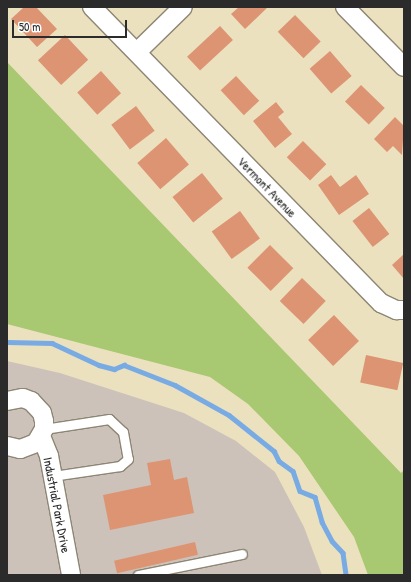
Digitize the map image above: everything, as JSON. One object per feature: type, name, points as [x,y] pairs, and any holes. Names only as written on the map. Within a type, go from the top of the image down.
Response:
[{"type":"street","name":"Vermont Avenue","points":[[92,7],[381,303],[396,310],[404,310]]},
{"type":"street","points":[[137,52],[183,7]]},
{"type":"street","points":[[346,7],[404,67]]},
{"type":"street","name":"Industrial Park Drive","points":[[7,401],[23,398],[37,406],[42,413],[42,432],[71,575]]},
{"type":"street","name":"Industrial Park Drive","points":[[7,446],[20,449],[28,447],[42,432]]},
{"type":"lane","points":[[42,432],[109,419],[123,432],[128,459],[120,466],[52,476]]},
{"type":"lane","points":[[138,575],[242,554]]},
{"type":"shaded area","points":[[7,361],[60,373],[184,413],[236,441],[275,472],[304,527],[322,575],[7,575]]},
{"type":"green space","points":[[7,62],[401,473],[404,470],[404,575],[368,575],[354,537],[299,456],[248,404],[210,377],[7,324]]},
{"type":"building","points":[[24,7],[36,7],[57,29],[37,47],[11,19]]},
{"type":"building","points":[[239,7],[268,7],[245,29],[231,14]]},
{"type":"building","points":[[295,15],[321,42],[303,58],[278,32]]},
{"type":"building","points":[[220,26],[233,40],[200,71],[187,57]]},
{"type":"building","points":[[65,35],[88,60],[61,85],[38,60]]},
{"type":"building","points":[[330,51],[352,76],[331,94],[310,69]]},
{"type":"building","points":[[101,71],[121,93],[97,115],[77,92]]},
{"type":"building","points":[[236,76],[259,101],[244,115],[221,90]]},
{"type":"building","points":[[361,85],[385,108],[369,124],[345,102]]},
{"type":"building","points":[[276,102],[284,112],[278,117],[292,134],[275,148],[253,121]]},
{"type":"building","points":[[136,106],[155,131],[130,149],[111,125]]},
{"type":"building","points":[[395,117],[404,126],[402,155],[393,146],[387,152],[374,139]]},
{"type":"building","points":[[166,138],[189,164],[160,189],[137,163]]},
{"type":"building","points":[[303,141],[326,164],[310,181],[287,157]]},
{"type":"building","points":[[202,173],[223,199],[193,223],[172,197]]},
{"type":"building","points":[[331,175],[340,187],[356,175],[369,194],[339,215],[318,185]]},
{"type":"building","points":[[369,208],[389,234],[373,247],[352,221]]},
{"type":"building","points":[[240,211],[260,239],[232,259],[212,232]]},
{"type":"building","points":[[270,245],[293,268],[271,291],[247,268]]},
{"type":"building","points":[[404,254],[404,279],[392,265]]},
{"type":"building","points":[[302,278],[326,301],[304,324],[280,301]]},
{"type":"building","points":[[334,315],[359,341],[333,366],[308,340]]},
{"type":"building","points":[[366,355],[403,363],[397,390],[360,382]]},
{"type":"building","points":[[170,459],[174,480],[187,477],[194,513],[110,530],[103,495],[151,485],[147,463]]},
{"type":"building","points":[[195,542],[198,555],[117,573],[114,561]]},
{"type":"waterway","points":[[7,342],[52,343],[99,365],[114,369],[124,365],[175,385],[229,415],[274,451],[279,461],[293,471],[300,491],[315,497],[322,522],[332,541],[343,553],[346,575]]}]
